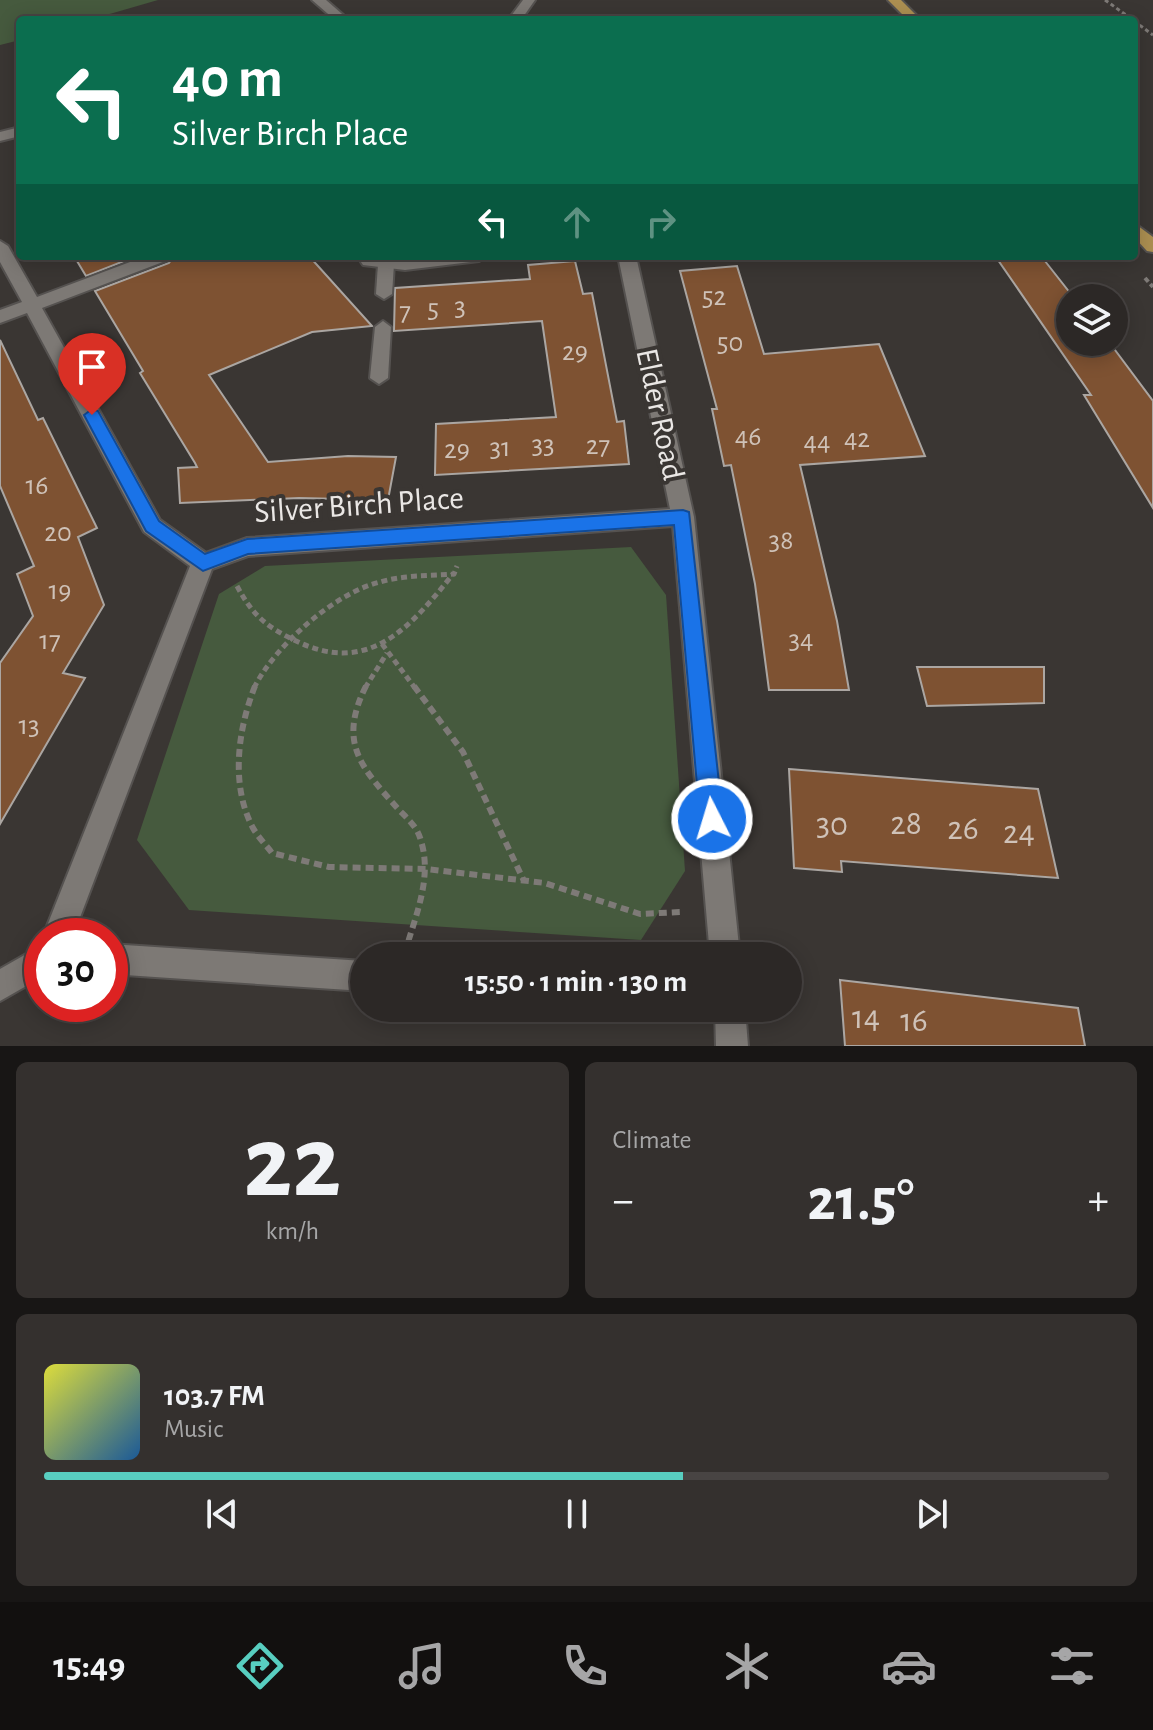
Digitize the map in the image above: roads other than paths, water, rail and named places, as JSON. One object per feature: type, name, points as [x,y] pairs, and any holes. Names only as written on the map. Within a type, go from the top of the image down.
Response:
[{"type":"main road","points":[[894,0],[911,16]]},
{"type":"main road","points":[[1138,232],[1153,247]]},
{"type":"street","points":[[318,0],[338,16]]},
{"type":"street","points":[[0,246],[152,526],[203,563],[65,918]]},
{"type":"street","points":[[0,317],[151,260]]},
{"type":"street","points":[[368,260],[405,265],[446,260]]},
{"type":"street","name":"Elder Road","points":[[628,260],[683,517],[724,942]]},
{"type":"street","name":"Silver Birch Place","points":[[203,563],[247,547],[683,517]]},
{"type":"street","points":[[128,960],[350,975]]},
{"type":"street","points":[[0,986],[24,971]]},
{"type":"street","points":[[731,1022],[732,1046]]},
{"type":"lane","points":[[384,294],[386,264]]},
{"type":"lane","points":[[379,378],[383,327]]}]
